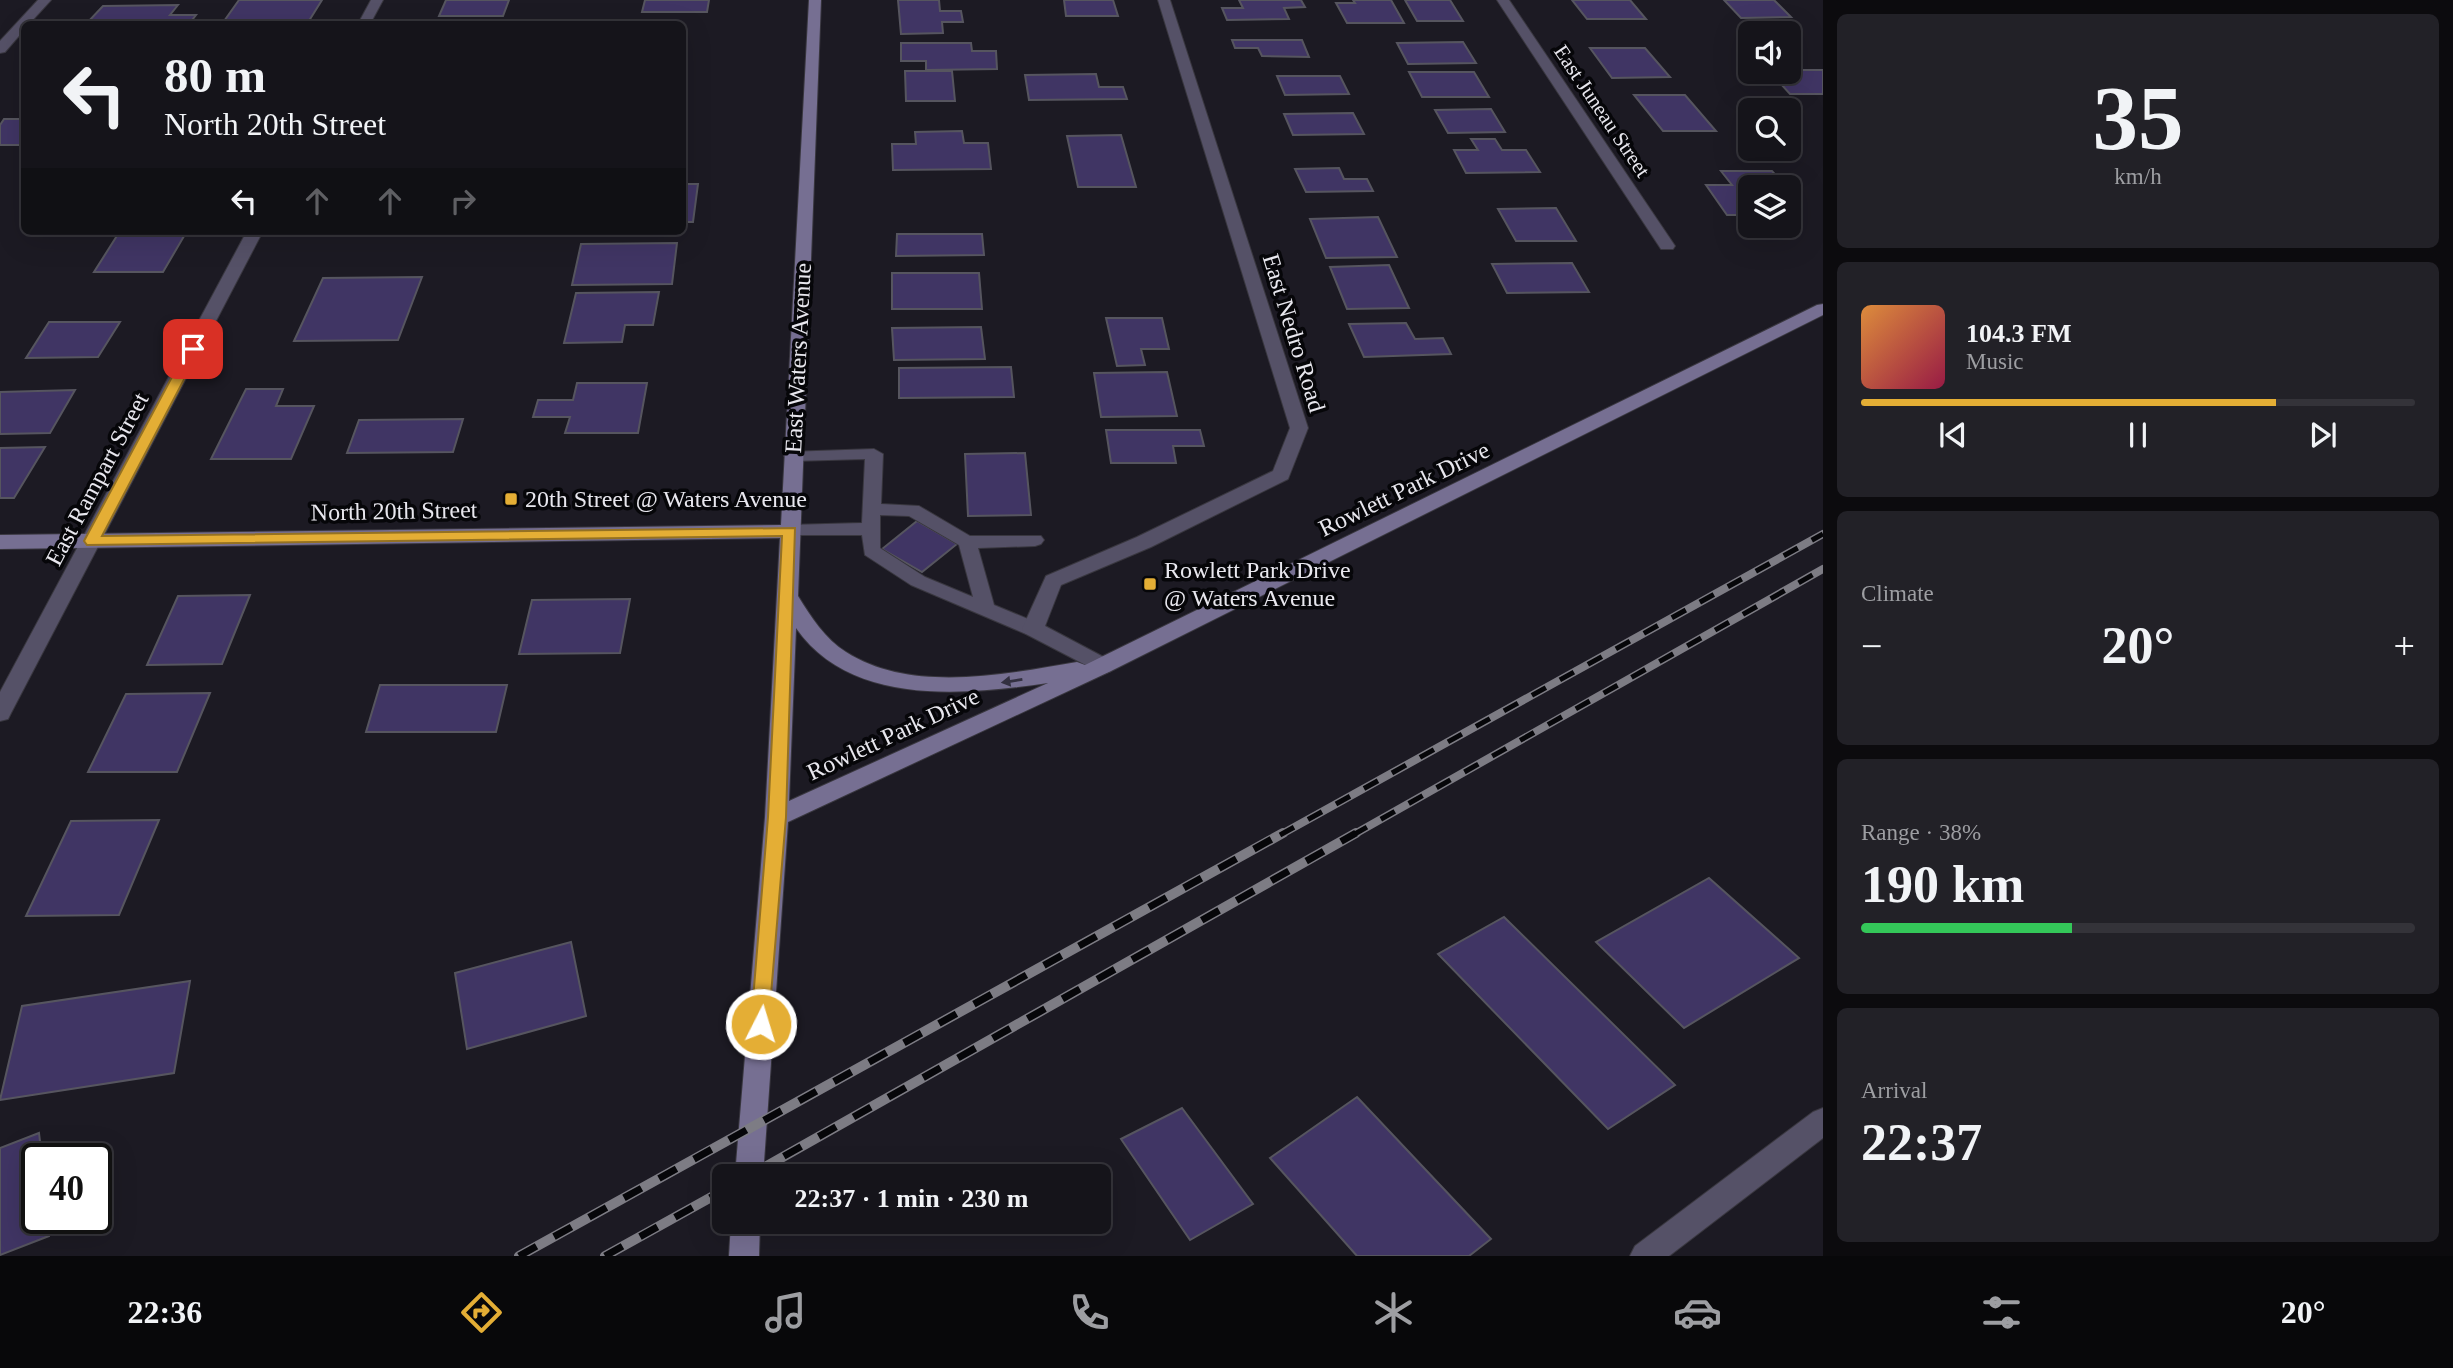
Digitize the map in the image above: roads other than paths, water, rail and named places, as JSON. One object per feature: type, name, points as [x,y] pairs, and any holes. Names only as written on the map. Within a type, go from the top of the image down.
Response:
[{"type":"street","points":[[26,21],[45,0]]},
{"type":"street","points":[[366,21],[377,0]]},
{"type":"street","name":"East Waters Avenue","points":[[750,1164],[777,817],[814,0]]},
{"type":"street","name":"East Nedro Road","points":[[1032,629],[1054,581],[1144,542],[1281,475],[1299,428],[1164,0]]},
{"type":"street","name":"East Juneau Street","points":[[1503,0],[1667,246]]},
{"type":"street","points":[[0,49],[21,26]]},
{"type":"street","name":"East Rampart Street","points":[[0,713],[253,235]]},
{"type":"street","name":"Rowlett Park Drive","points":[[777,817],[1103,666],[1823,309]]},
{"type":"street","name":"North 20th Street","points":[[0,542],[789,531]]},
{"type":"street","points":[[786,595],[813,636],[842,660],[878,674],[928,684],[996,683],[1103,666]]},
{"type":"street","points":[[1032,629],[1103,666]]},
{"type":"street","points":[[1645,1256],[1823,1121]]},
{"type":"street","points":[[744,1256],[745,1234]]},
{"type":"lane","points":[[793,456],[874,454],[871,551],[918,581],[1032,629]]},
{"type":"lane","points":[[872,509],[913,510],[967,542],[1035,540]]},
{"type":"lane","points":[[789,531],[871,529]]},
{"type":"lane","points":[[967,542],[986,610]]},
{"type":"railway","points":[[1280,835],[1823,534]]},
{"type":"railway","points":[[1353,835],[1823,569]]},
{"type":"railway","points":[[519,1256],[1283,833]]},
{"type":"railway","points":[[770,1164],[1356,833]]},
{"type":"railway","points":[[605,1256],[712,1197]]},
{"type":"place","name":"20th Street @ Waters Avenue","points":[[511,499]]},
{"type":"place","name":"Rowlett Park Drive @ Waters Avenue","points":[[1150,584]]}]
